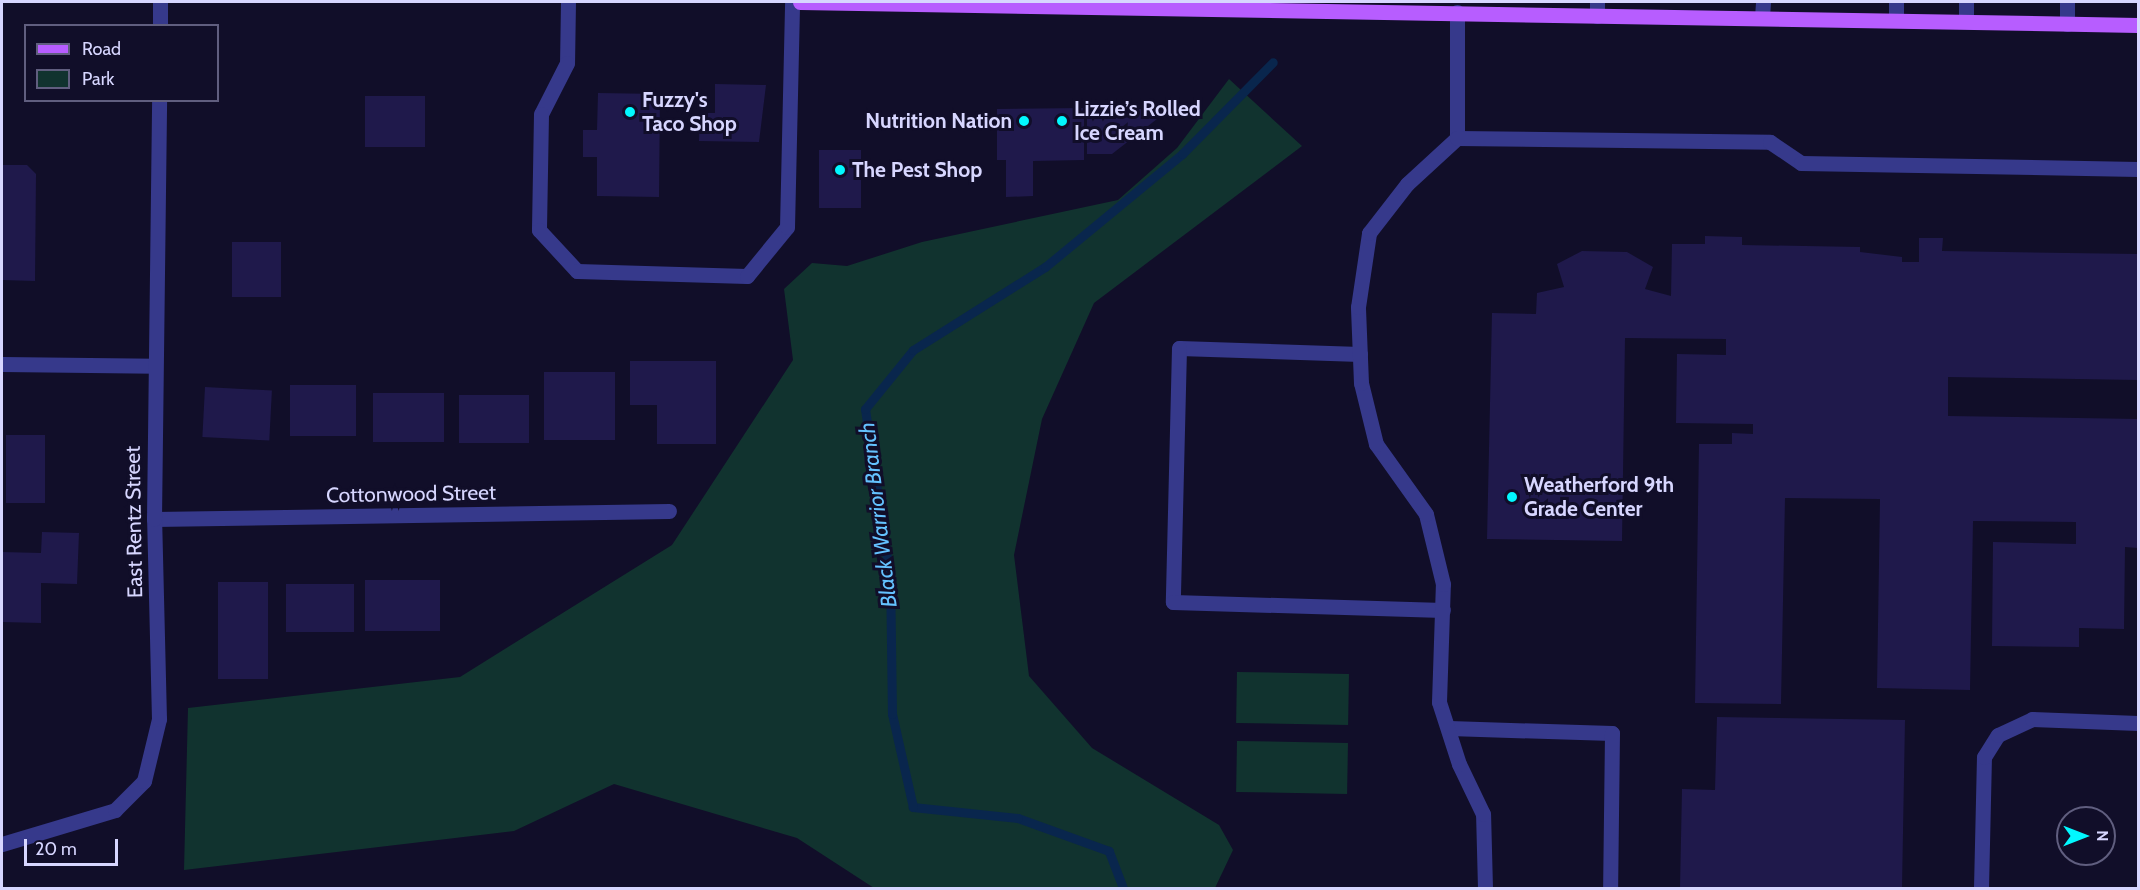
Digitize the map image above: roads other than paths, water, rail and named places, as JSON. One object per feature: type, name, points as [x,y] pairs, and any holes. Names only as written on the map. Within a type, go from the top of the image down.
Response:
[{"type":"main road","points":[[800,2],[1150,5],[1456,12],[1476,7],[1597,9],[1762,18],[2139,25]]},
{"type":"street","points":[[160,2],[160,24]]},
{"type":"street","points":[[568,2],[567,63],[541,114],[539,230],[577,271],[747,276],[787,227],[792,2]]},
{"type":"street","points":[[1762,2],[1762,18]]},
{"type":"street","points":[[1896,2],[1896,20]]},
{"type":"street","points":[[1966,2],[1966,21]]},
{"type":"street","points":[[2067,2],[2067,24]]},
{"type":"street","points":[[1456,12],[1456,138]]},
{"type":"street","name":"East Rentz Street","points":[[2,844],[115,810],[144,781],[159,719],[154,519],[159,102]]},
{"type":"street","points":[[1485,888],[1483,814],[1439,702],[1443,584],[1426,514],[1376,444],[1360,354],[1358,307],[1370,233],[1407,184],[1456,138],[1770,142],[1801,163],[2139,169]]},
{"type":"street","points":[[1360,354],[1179,348],[1173,602],[1443,610]]},
{"type":"street","points":[[2,364],[155,366]]},
{"type":"street","name":"Cottonwood Street","points":[[154,519],[669,511]]},
{"type":"street","points":[[1981,888],[1984,757],[1998,735],[2032,719],[2139,723]]},
{"type":"street","points":[[1449,728],[1612,733],[1610,888]]},
{"type":"waterway","name":"Black Warrior Branch","points":[[1123,888],[1109,851],[1018,818],[913,807],[892,714],[890,578],[865,409],[913,350],[1045,267],[1182,154],[1273,62]]},
{"type":"place","name":"Fuzzy's Taco Shop","points":[[630,112]]},
{"type":"place","name":"Nutrition Nation","points":[[1024,121]]},
{"type":"place","name":"Lizzie’s Rolled Ice Cream","points":[[1062,121]]},
{"type":"place","name":"The Pest Shop","points":[[840,170]]},
{"type":"place","name":"Weatherford 9th Grade Center","points":[[1512,497]]}]
